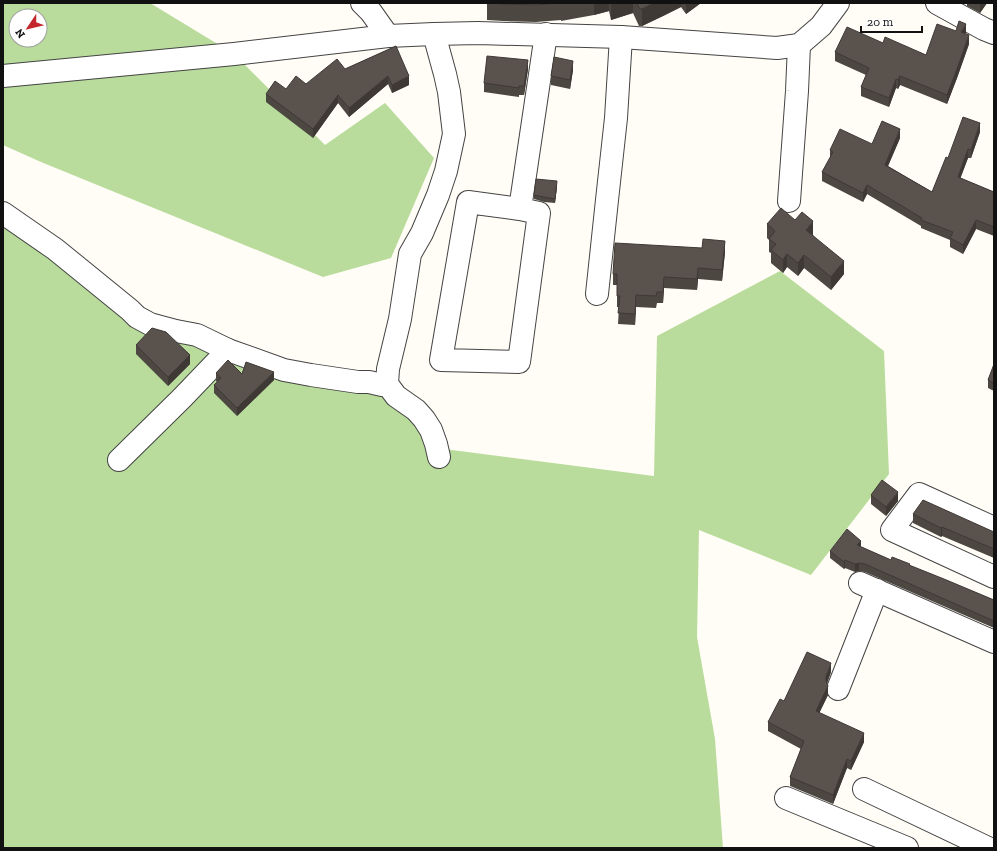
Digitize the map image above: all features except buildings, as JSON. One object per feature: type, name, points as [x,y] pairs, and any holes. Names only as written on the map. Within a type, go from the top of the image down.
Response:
[{"type":"street","points":[[362,3],[371,12],[388,36]]},
{"type":"street","points":[[3,76],[234,54],[388,36],[434,34],[546,34],[621,37],[777,48],[799,45],[821,26],[838,3]]},
{"type":"street","points":[[937,3],[994,33]]},
{"type":"street","points":[[434,34],[449,92],[454,134],[446,171],[438,195],[422,233],[410,254],[400,319],[388,369],[387,384],[396,396],[416,410],[424,419],[431,430],[439,457]]},
{"type":"street","points":[[520,209],[546,34]]},
{"type":"street","points":[[597,294],[615,125],[621,37]]},
{"type":"street","points":[[789,201],[799,45]]},
{"type":"street","points":[[468,202],[520,209],[539,213],[519,362],[441,360],[468,202]]},
{"type":"street","points":[[3,213],[67,259],[137,317],[150,324],[197,335],[228,350],[284,370],[311,376],[369,382],[382,385],[387,384]]},
{"type":"street","points":[[119,460],[228,350]]},
{"type":"street","points":[[994,528],[919,494],[892,530],[994,577]]},
{"type":"street","points":[[838,689],[869,587],[994,642]]},
{"type":"street","points":[[864,789],[988,848]]},
{"type":"street","points":[[786,798],[907,848]]},
{"type":"green space","points":[[3,3],[150,3],[234,54],[325,145],[385,103],[434,158],[391,258],[323,277],[41,162],[3,145]]},
{"type":"green space","points":[[3,222],[233,361],[390,387],[444,449],[654,476],[657,336],[780,271],[884,351],[889,474],[811,575],[699,530],[697,637],[715,739],[723,848],[3,848]]}]
